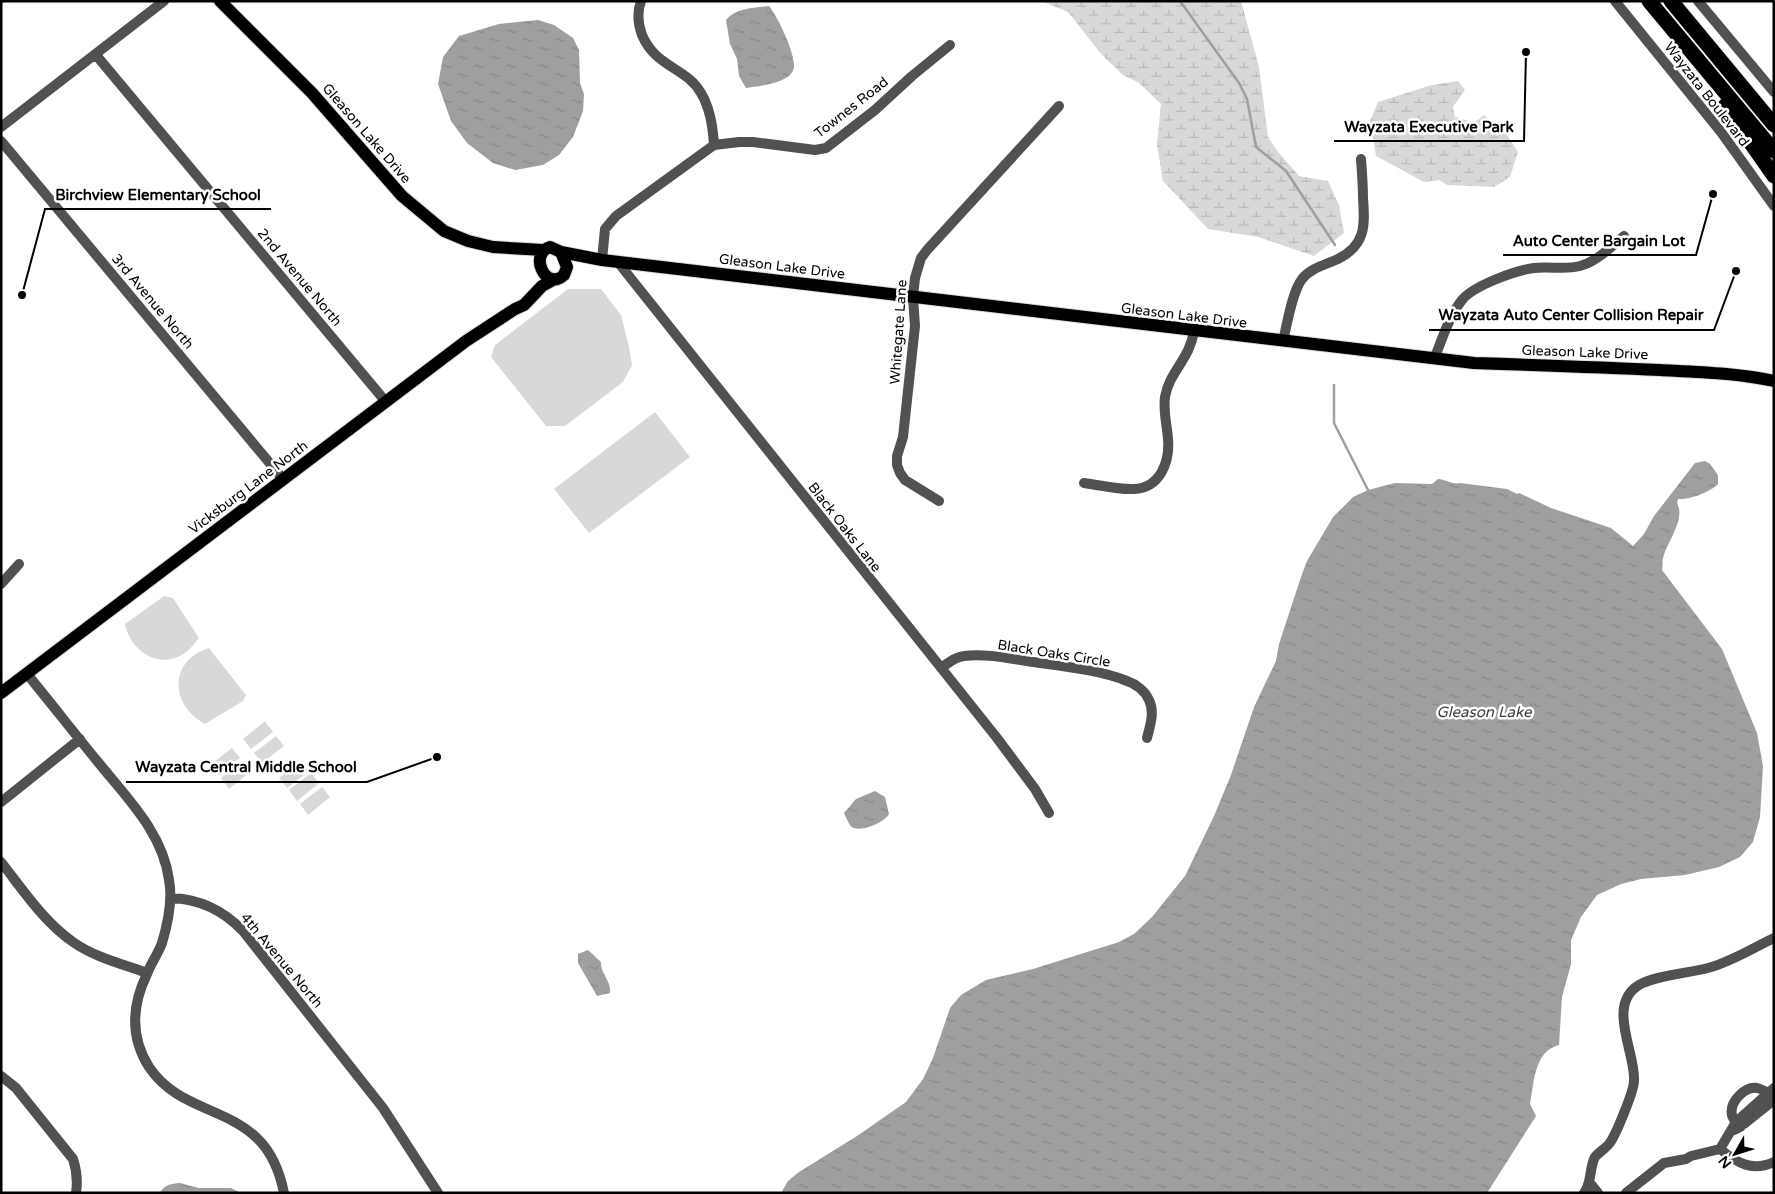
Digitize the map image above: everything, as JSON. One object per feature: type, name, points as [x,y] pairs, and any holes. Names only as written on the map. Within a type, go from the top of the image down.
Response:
[{"type":"highway","points":[[1649,1],[1774,151]]},
{"type":"highway","points":[[1674,5],[1774,111]]},
{"type":"highway","points":[[1674,5],[1774,125]]},
{"type":"highway","points":[[1703,66],[1727,110],[1774,176]]},
{"type":"main road","name":"Gleason Lake Drive","points":[[220,1],[312,93],[385,178],[415,207],[444,231],[468,241],[493,247],[512,248],[541,254]]},
{"type":"main road","points":[[550,246],[561,252],[567,267],[566,272],[561,278],[548,277],[541,254],[550,246]]},
{"type":"main road","name":"Gleason Lake Drive","points":[[561,252],[597,259],[1434,359],[1474,363],[1608,367],[1689,372],[1749,376],[1774,381]]},
{"type":"main road","name":"Gleason Lake Drive","points":[[567,267],[597,259]]},
{"type":"main road","name":"Vicksburg Lane North","points":[[1,693],[466,341],[516,309],[519,300],[538,282],[548,277]]},
{"type":"street","points":[[1,127],[164,1]]},
{"type":"street","points":[[641,1],[638,19],[646,44],[654,54],[688,79],[701,93],[710,115],[714,145]]},
{"type":"street","name":"Wayzata Boulevard","points":[[1615,1],[1721,132],[1774,206]]},
{"type":"street","points":[[1698,1],[1774,92]]},
{"type":"street","name":"Townes Road","points":[[597,259],[605,229],[616,216],[714,145],[739,142],[815,150],[826,148],[875,110],[950,45]]},
{"type":"street","name":"2nd Avenue North","points":[[96,54],[386,402]]},
{"type":"street","name":"Whitegate Lane","points":[[939,501],[905,480],[897,465],[897,456],[903,437],[915,326],[912,297],[917,268],[927,250],[1059,106]]},
{"type":"street","name":"3rd Avenue North","points":[[1,141],[284,480]]},
{"type":"street","points":[[1283,341],[1296,290],[1301,280],[1317,267],[1347,254],[1361,237],[1364,227],[1362,160]]},
{"type":"street","points":[[1434,359],[1456,309],[1462,299],[1471,291],[1481,285],[1534,268],[1578,267],[1589,263],[1624,236]]},
{"type":"street","name":"Black Oaks Lane","points":[[617,261],[941,668],[1035,789],[1049,813]]},
{"type":"street","points":[[1084,483],[1132,490],[1150,484],[1157,479],[1168,457],[1169,440],[1164,408],[1165,396],[1169,384],[1191,348],[1194,331]]},
{"type":"street","points":[[1,584],[19,564]]},
{"type":"street","name":"Black Oaks Circle","points":[[941,668],[954,658],[964,656],[998,657],[1080,669],[1125,680],[1138,686],[1149,699],[1151,722],[1147,738]]},
{"type":"street","points":[[27,674],[153,833],[161,848],[166,864],[171,898],[169,914],[161,944],[137,996],[135,1014],[136,1033],[141,1051],[150,1067],[174,1093],[232,1121],[258,1139],[276,1165],[284,1193]]},
{"type":"street","points":[[1,802],[80,739]]},
{"type":"street","points":[[1,862],[43,915],[73,943],[91,952],[147,973]]},
{"type":"street","name":"4th Avenue North","points":[[171,898],[209,905],[233,920],[243,931],[383,1108],[438,1193]]},
{"type":"street","points":[[1584,1193],[1588,1186],[1595,1158],[1610,1143],[1634,1082],[1623,1013],[1630,992],[1650,980],[1711,967],[1774,938]]},
{"type":"street","points":[[1,1076],[16,1088],[73,1159],[77,1170],[78,1182],[76,1193]]},
{"type":"street","points":[[1626,1193],[1664,1162],[1686,1159],[1720,1149],[1733,1126],[1772,1094],[1757,1088],[1751,1088],[1737,1097],[1732,1109],[1733,1126]]},
{"type":"street","points":[[1720,1149],[1741,1164],[1762,1166],[1774,1162]]},
{"type":"street","points":[[1589,1182],[1598,1193]]},
{"type":"green space","points":[[1047,1],[1241,1],[1259,67],[1268,137],[1278,152],[1299,176],[1328,181],[1339,205],[1344,233],[1314,256],[1258,237],[1208,229],[1163,181],[1157,145],[1161,104],[1139,83],[1123,75],[1102,55],[1068,12],[1046,3]]},
{"type":"green space","points":[[1458,81],[1465,90],[1453,107],[1455,117],[1474,123],[1484,115],[1506,133],[1518,152],[1510,177],[1494,187],[1447,185],[1439,180],[1424,182],[1376,156],[1370,121],[1378,102],[1432,85]]},
{"type":"green space","points":[[568,289],[601,289],[621,315],[632,365],[623,382],[565,426],[546,426],[491,357],[495,345]]},
{"type":"green space","points":[[655,412],[690,457],[589,533],[554,489]]},
{"type":"green space","points":[[164,596],[173,598],[199,638],[182,655],[173,659],[163,660],[154,658],[139,649],[132,642],[125,624]]},
{"type":"green space","points":[[209,648],[246,695],[243,701],[205,724],[193,716],[185,706],[180,695],[178,683],[186,662],[196,654]]},
{"type":"green space","points":[[265,721],[273,732],[251,749],[243,739]]},
{"type":"green space","points":[[276,736],[284,746],[262,763],[254,753]]},
{"type":"green space","points":[[232,748],[240,758],[218,775],[210,765]]},
{"type":"green space","points":[[243,761],[251,771],[229,789],[221,778]]},
{"type":"green space","points":[[301,761],[309,771],[287,788],[279,778]]},
{"type":"green space","points":[[311,773],[319,783],[297,801],[289,790]]},
{"type":"green space","points":[[322,787],[330,797],[308,815],[300,804]]},
{"type":"water","points":[[769,6],[782,28],[790,48],[793,57],[793,71],[778,82],[746,88],[739,76],[737,59],[730,44],[726,20],[740,11]]},
{"type":"water","points":[[538,20],[554,25],[573,38],[579,50],[580,83],[584,94],[583,111],[573,137],[559,155],[543,165],[515,170],[493,163],[467,143],[451,121],[438,84],[443,57],[459,36],[499,24]]},
{"type":"water","name":"Gleason Lake","points":[[1705,461],[1710,464],[1718,475],[1718,484],[1700,495],[1678,499],[1678,523],[1665,551],[1662,570],[1722,649],[1757,733],[1763,766],[1760,817],[1753,842],[1740,857],[1719,867],[1685,875],[1641,879],[1621,884],[1597,895],[1581,917],[1571,940],[1571,964],[1562,997],[1559,1045],[1551,1048],[1544,1054],[1534,1078],[1530,1104],[1536,1116],[1487,1193],[781,1193],[788,1181],[799,1172],[857,1136],[906,1102],[923,1079],[933,1058],[950,1008],[961,995],[986,980],[1033,969],[1119,942],[1134,934],[1152,917],[1185,876],[1214,816],[1231,775],[1254,707],[1276,661],[1279,644],[1307,561],[1333,517],[1353,497],[1368,490],[1395,483],[1432,484],[1438,479],[1455,483],[1507,489],[1551,508],[1611,528],[1633,546],[1644,534],[1654,516],[1695,463]]},
{"type":"water","points":[[875,791],[885,797],[889,814],[883,820],[867,828],[852,827],[844,813],[856,799]]},
{"type":"water","points":[[588,950],[601,962],[610,993],[597,996],[578,963],[578,954]]},
{"type":"water","points":[[180,1183],[199,1188],[231,1188],[241,1193],[160,1193],[166,1186]]},
{"type":"waterway","points":[[1180,1],[1239,83],[1247,99],[1256,147],[1286,171],[1335,245]]},
{"type":"waterway","points":[[1334,385],[1334,423],[1368,490]]},
{"type":"place","name":"Wayzata Executive Park","points":[[1526,52]]},
{"type":"place","name":"Auto Center Bargain Lot","points":[[1713,194]]},
{"type":"place","name":"Wayzata Auto Center Collision Repair","points":[[1736,271]]},
{"type":"place","name":"Birchview Elementary School","points":[[22,295]]},
{"type":"place","name":"Wayzata Central Middle School","points":[[437,757]]}]
